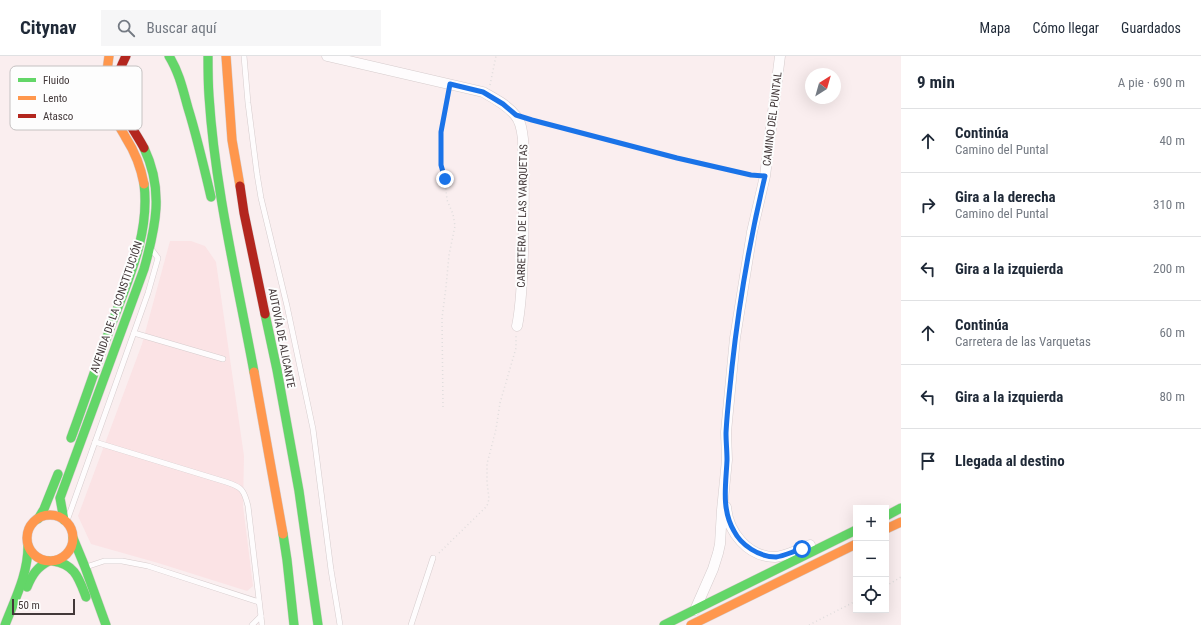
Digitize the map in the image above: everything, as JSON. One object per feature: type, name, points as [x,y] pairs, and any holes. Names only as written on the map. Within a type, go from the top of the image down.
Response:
[{"type":"main road","name":"AVENIDA DE LA CONSTITUCIÓN","points":[[108,66],[109,56]]},
{"type":"main road","name":"AVENIDA DE LA CONSTITUCIÓN","points":[[121,66],[126,56]]},
{"type":"main road","points":[[169,56],[178,72],[194,127],[223,249],[234,270]]},
{"type":"main road","points":[[208,56],[213,138],[224,216],[261,405],[277,498],[294,625]]},
{"type":"main road","name":"AUTOVÍA DE ALICANTE","points":[[226,56],[232,140],[243,206],[277,370],[299,491],[318,625]]},
{"type":"main road","name":"AVENIDA DE LA CONSTITUCIÓN","points":[[68,447],[133,267],[143,233],[146,209],[145,188],[140,166],[122,130]]},
{"type":"main road","name":"AVENIDA DE LA CONSTITUCIÓN","points":[[65,521],[60,498],[144,269],[156,219],[156,184],[147,155],[133,130]]},
{"type":"main road","points":[[5,625],[26,568],[28,555],[28,530],[44,509],[62,462]]},
{"type":"main road","points":[[889,514],[901,508]]},
{"type":"main road","points":[[38,518],[45,516],[59,517],[70,527],[72,538],[85,567],[106,625]]},
{"type":"main road","points":[[889,528],[901,522]]},
{"type":"main road","points":[[664,625],[853,531]]},
{"type":"main road","points":[[13,625],[31,577],[37,568],[42,564],[61,558],[67,554],[71,548],[72,538]]},
{"type":"main road","points":[[691,625],[853,545]]},
{"type":"main road","points":[[28,546],[32,553],[38,558],[45,561],[63,562],[73,569],[80,581],[88,603]]},
{"type":"street","points":[[327,56],[483,92],[503,104],[516,115]]},
{"type":"street","name":"CAMINO DEL PUNTAL","points":[[695,610],[713,569],[718,553],[721,534],[727,460],[726,432],[735,338],[752,232],[765,176],[780,56]]},
{"type":"street","name":"CARRETERA DE LAS VARQUETAS","points":[[516,115],[522,128],[523,139],[524,211],[521,296],[517,326]]},
{"type":"street","name":"CAMINO DEL PUNTAL","points":[[725,490],[726,510],[734,532],[749,548],[766,555],[776,557],[802,549],[853,526]]},
{"type":"lane","points":[[244,56],[248,103],[261,198],[287,306],[313,429],[331,570],[340,625]]},
{"type":"lane","points":[[65,521],[148,293],[158,258],[150,248]]},
{"type":"lane","points":[[134,333],[223,359]]},
{"type":"lane","points":[[95,442],[226,482],[241,489],[248,506],[262,625]]},
{"type":"lane","points":[[411,625],[433,558]]},
{"type":"lane","points":[[85,567],[104,562],[122,561],[148,566],[259,602]]},
{"type":"lane","points":[[252,625],[261,616]]},
{"type":"path","points":[[487,94],[496,56]]},
{"type":"path","points":[[443,407],[442,318],[449,255],[455,226],[453,214],[447,200],[445,179],[441,161],[441,132],[450,84]]},
{"type":"path","points":[[516,115],[677,158],[751,175],[765,176]]},
{"type":"path","points":[[433,558],[488,506],[487,464],[496,430],[500,403],[516,348],[517,326]]},
{"type":"path","points":[[889,584],[901,577]]},
{"type":"path","points":[[809,625],[853,603]]},
{"type":"shaded area","points":[[170,241],[191,241],[205,246],[216,262],[244,456],[243,506],[253,586],[247,591],[91,544],[78,516],[142,344]]},
{"type":"traffic: fast","points":[[169,56],[182,88],[211,197]]},
{"type":"traffic: fast","points":[[208,56],[208,81],[212,131],[221,200],[254,372]]},
{"type":"traffic: fast","points":[[64,520],[60,498],[144,269],[152,238],[155,223],[156,193],[150,163],[144,148]]},
{"type":"traffic: fast","points":[[71,438],[137,255],[144,220],[144,184]]},
{"type":"traffic: fast","points":[[265,314],[277,370],[299,491],[318,625]]},
{"type":"traffic: fast","points":[[38,519],[44,509],[58,474]]},
{"type":"traffic: fast","points":[[889,514],[901,508]]},
{"type":"traffic: fast","points":[[664,625],[853,531]]},
{"type":"traffic: fast","points":[[283,534],[294,625]]},
{"type":"traffic: fast","points":[[73,538],[106,625]]},
{"type":"traffic: fast","points":[[5,625],[17,596],[26,566],[28,546]]},
{"type":"traffic: fast","points":[[27,587],[35,572],[49,561]]},
{"type":"traffic: fast","points":[[53,561],[66,565],[75,573],[86,597]]},
{"type":"traffic: slow","points":[[108,66],[109,56]]},
{"type":"traffic: slow","points":[[226,56],[232,140],[240,186]]},
{"type":"traffic: slow","points":[[121,130],[135,154],[144,184]]},
{"type":"traffic: slow","points":[[254,372],[283,534]]},
{"type":"traffic: slow","points":[[50,515],[63,519],[69,525],[73,538],[69,551],[63,557],[50,561],[37,557],[31,551],[27,538],[31,525],[37,519],[50,515]]},
{"type":"traffic: slow","points":[[889,528],[901,522]]},
{"type":"traffic: slow","points":[[691,625],[853,545]]},
{"type":"traffic: jam","points":[[122,66],[126,56]]},
{"type":"traffic: jam","points":[[134,130],[144,148]]},
{"type":"traffic: jam","points":[[240,186],[244,213],[265,314]]},
{"type":"route","points":[[445,179],[441,165],[441,132],[450,84],[483,92],[496,99],[516,115],[532,120],[677,158],[751,175],[765,176],[752,232],[735,338],[726,432],[726,510],[734,532],[749,548],[766,555],[776,557],[802,549]]}]
